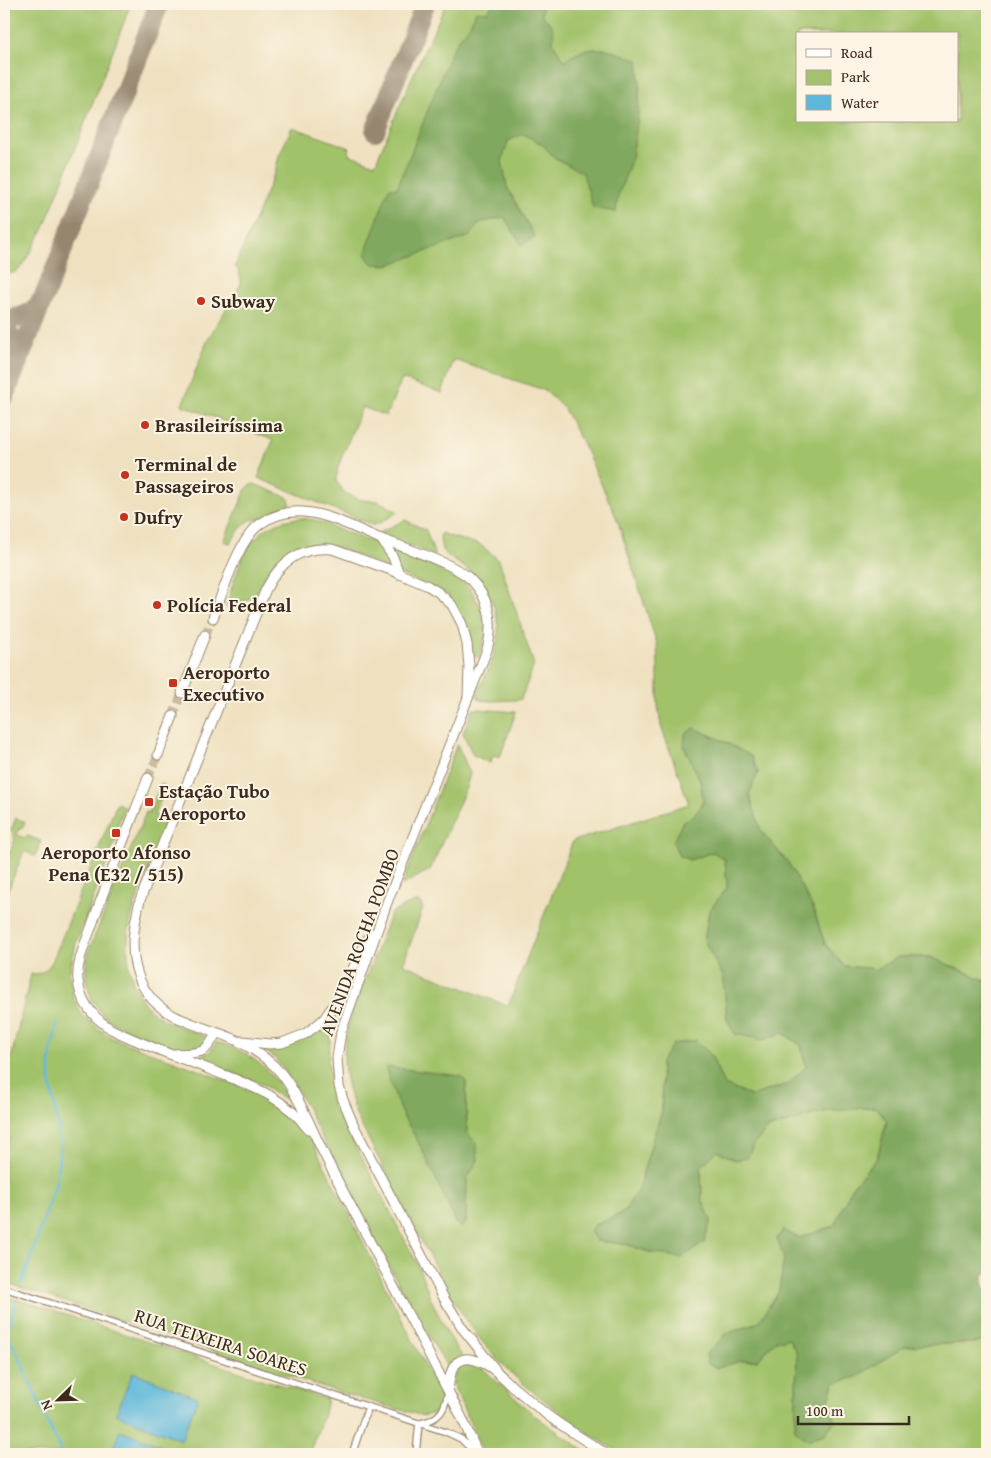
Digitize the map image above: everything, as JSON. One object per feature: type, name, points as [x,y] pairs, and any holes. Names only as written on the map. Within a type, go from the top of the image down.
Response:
[{"type":"main road","name":"AVENIDA ROCHA POMBO","points":[[213,618],[241,546],[250,533],[260,524],[272,518],[293,512],[309,513],[330,518],[444,564],[468,577],[485,599],[489,610],[490,636],[487,650],[388,900],[340,1032],[337,1058],[339,1086],[354,1126],[445,1300],[463,1329],[499,1374]]},
{"type":"main road","points":[[381,539],[393,557],[399,574]]},
{"type":"main road","name":"AVENIDA ROCHA POMBO","points":[[468,698],[469,666],[467,644],[462,624],[457,613],[438,592],[343,552],[323,548],[296,555],[279,569],[266,589],[140,900],[133,935],[133,952],[140,982],[146,994],[154,1002],[170,1014],[234,1040],[257,1052],[280,1071],[298,1098],[322,1150],[448,1390],[478,1454]]},
{"type":"main road","points":[[182,693],[205,635]]},
{"type":"main road","points":[[158,755],[173,716]]},
{"type":"main road","name":"AVENIDA ROCHA POMBO","points":[[148,778],[81,955],[78,979],[85,1003],[93,1015],[102,1023],[122,1035],[249,1084],[270,1095],[294,1112],[322,1150]]},
{"type":"main road","points":[[234,1040],[261,1044],[282,1043],[304,1034],[324,1019],[337,1000],[388,900]]},
{"type":"main road","points":[[170,1054],[202,1052],[210,1046],[216,1033]]},
{"type":"main road","points":[[448,1390],[451,1371],[462,1360],[476,1360],[486,1364],[548,1416],[606,1454]]},
{"type":"main road","points":[[580,1438],[590,1454]]},
{"type":"street","name":"RUA TEIXEIRA SOARES","points":[[4,1288],[454,1435],[478,1454]]},
{"type":"street","name":"RUA TEIXEIRA SOARES","points":[[4,1293],[14,1292]]},
{"type":"street","points":[[416,1454],[419,1423],[436,1418],[446,1403],[448,1390]]},
{"type":"street","points":[[352,1454],[368,1406]]},
{"type":"green space","points":[[4,4],[131,4],[44,228],[22,267],[16,272],[9,274],[4,274]]},
{"type":"green space","points":[[446,4],[987,4],[987,981],[930,957],[898,957],[877,969],[844,966],[825,944],[813,908],[789,864],[761,831],[749,794],[758,772],[751,756],[694,728],[684,746],[700,781],[702,800],[700,809],[694,816],[683,821],[679,856],[690,860],[713,852],[725,860],[727,888],[709,911],[705,941],[723,976],[727,1019],[763,1040],[783,1033],[801,1045],[806,1067],[788,1084],[751,1096],[724,1085],[711,1055],[661,1062],[662,1111],[638,1190],[623,1213],[595,1225],[597,1241],[625,1244],[649,1252],[711,1220],[702,1199],[701,1167],[717,1151],[735,1160],[752,1147],[767,1129],[823,1112],[875,1107],[887,1120],[877,1158],[852,1187],[834,1226],[799,1238],[783,1230],[777,1238],[784,1258],[779,1291],[759,1322],[726,1334],[717,1368],[740,1361],[758,1360],[775,1341],[789,1339],[797,1353],[795,1430],[829,1401],[834,1383],[856,1377],[905,1346],[987,1342],[987,1454],[624,1454],[615,1450],[581,1428],[521,1382],[502,1364],[476,1334],[435,1267],[356,1115],[349,1093],[345,1070],[346,1035],[355,1005],[391,913],[414,902],[421,904],[423,908],[403,964],[508,1006],[573,841],[689,804],[661,726],[658,706],[657,644],[617,519],[585,448],[563,407],[544,390],[454,360],[442,393],[402,379],[386,416],[362,407],[338,467],[336,481],[345,493],[361,500],[378,501],[398,512],[373,525],[258,478],[273,440],[182,405],[208,339],[240,286],[240,276],[235,266],[292,127],[350,148],[348,154],[375,164]],"holes":[[[466,1082],[467,1134],[478,1160],[467,1179],[466,1223],[461,1227],[457,1224],[421,1147],[400,1110]]]},
{"type":"green space","points":[[493,4],[542,4],[542,15],[553,30],[553,43],[564,60],[586,49],[607,49],[638,60],[640,83],[637,124],[632,158],[618,196],[616,212],[593,208],[583,173],[555,158],[542,144],[523,134],[508,141],[502,161],[507,187],[535,237],[522,245],[504,217],[479,223],[470,236],[388,265],[372,264],[365,254],[389,188],[397,188],[453,47],[470,25],[476,11],[487,12]]},
{"type":"green space","points":[[254,484],[287,497],[290,505],[260,519],[250,520],[240,529],[230,543],[224,541],[246,489]]},
{"type":"green space","points":[[300,518],[315,520],[451,573],[471,589],[482,611],[486,631],[480,657],[472,656],[448,595],[343,549],[322,544],[306,545],[290,551],[272,566],[254,597],[226,607],[241,561],[257,537],[268,528],[282,521]]},
{"type":"green space","points":[[405,520],[426,530],[435,556],[379,533]]},
{"type":"green space","points":[[441,533],[479,544],[499,560],[534,665],[521,699],[479,700],[477,694],[490,665],[497,642],[497,618],[489,595],[480,581],[469,570],[451,558],[442,548],[440,541]]},
{"type":"green space","points":[[473,709],[516,712],[500,757],[494,755],[490,763],[473,755],[463,733]]},
{"type":"green space","points":[[694,728],[751,756],[758,772],[749,794],[761,831],[789,864],[813,908],[825,944],[844,966],[877,969],[898,957],[930,957],[987,981],[987,1273],[983,1274],[983,1287],[987,1291],[987,1342],[905,1346],[856,1377],[834,1383],[829,1401],[835,1420],[825,1434],[807,1440],[795,1430],[797,1354],[789,1339],[775,1341],[758,1360],[740,1361],[717,1368],[707,1363],[706,1354],[726,1334],[759,1322],[779,1291],[784,1258],[777,1238],[783,1230],[799,1238],[834,1226],[852,1187],[877,1158],[887,1121],[875,1107],[823,1112],[767,1129],[752,1147],[748,1158],[736,1160],[717,1151],[701,1167],[702,1199],[711,1220],[704,1243],[681,1258],[649,1252],[625,1244],[596,1241],[590,1231],[595,1225],[623,1213],[638,1190],[662,1111],[661,1062],[673,1044],[696,1040],[711,1055],[724,1085],[751,1096],[788,1084],[806,1067],[801,1045],[783,1033],[763,1040],[735,1034],[727,1019],[723,976],[704,941],[709,911],[727,888],[725,860],[713,852],[690,860],[679,856],[673,842],[683,821],[694,816],[703,803],[701,783],[684,746],[685,734]]},
{"type":"green space","points":[[457,744],[470,773],[466,788],[430,870],[402,885]]},
{"type":"green space","points":[[161,783],[165,790],[154,815],[166,820],[131,918],[128,941],[129,965],[135,988],[149,1008],[169,1022],[204,1036],[206,1041],[200,1047],[189,1050],[173,1048],[116,1025],[104,1016],[92,1000],[86,981],[86,965],[89,950],[146,812],[149,813]]},
{"type":"green space","points":[[117,803],[125,807],[112,837],[116,839],[76,943],[69,974],[73,997],[82,1015],[112,1038],[272,1099],[297,1123],[313,1143],[441,1397],[441,1405],[435,1413],[423,1416],[348,1395],[4,1282],[4,1154],[10,1136],[4,1135],[4,1088],[31,974],[43,971],[52,962]]},
{"type":"green space","points":[[16,818],[25,822],[17,835],[41,841],[35,856],[24,851],[4,898],[4,868],[15,839],[11,830]]},
{"type":"green space","points":[[339,1005],[331,1032],[328,1062],[334,1095],[353,1141],[418,1265],[430,1297],[445,1328],[463,1357],[454,1361],[448,1369],[379,1248],[297,1089],[276,1059],[263,1049],[285,1045],[321,1025]]},
{"type":"green space","points":[[216,1042],[239,1051],[260,1064],[276,1081],[289,1102],[264,1085],[193,1057],[207,1053]]},
{"type":"green space","points":[[387,1067],[461,1076],[466,1082],[467,1133],[476,1142],[478,1160],[467,1179],[466,1223],[461,1227],[457,1224],[421,1147],[400,1110],[386,1070]]},
{"type":"green space","points":[[10,1298],[327,1399],[324,1414],[309,1454],[4,1454],[4,1299]]},
{"type":"green space","points":[[469,1363],[483,1369],[534,1415],[582,1449],[585,1454],[484,1454],[453,1385],[456,1370],[461,1365]]},
{"type":"water","points":[[133,1372],[198,1398],[181,1440],[116,1414]]},
{"type":"water","points":[[120,1430],[181,1454],[111,1454]]},
{"type":"waterway","points":[[22,1283],[56,1183],[60,1150],[50,1081],[50,1064],[58,1022]]},
{"type":"waterway","points":[[16,1301],[8,1330],[8,1337],[18,1355],[62,1454]]},
{"type":"taxiway","points":[[4,397],[159,4]]},
{"type":"taxiway","points":[[375,131],[425,4]]},
{"type":"taxiway","points":[[4,320],[25,315],[38,306],[41,301]]},
{"type":"taxiway","points":[[4,327],[13,345],[15,355],[14,366]]},
{"type":"tunnel","points":[[205,635],[213,618]]},
{"type":"tunnel","points":[[173,716],[182,693]]},
{"type":"tunnel","points":[[148,778],[158,755]]},
{"type":"place","name":"Subway","points":[[201,301]]},
{"type":"place","name":"Brasileiríssima","points":[[145,425]]},
{"type":"place","name":"Terminal de Passageiros","points":[[125,475]]},
{"type":"place","name":"Dufry","points":[[124,517]]},
{"type":"place","name":"Polícia Federal","points":[[157,605]]},
{"type":"place","name":"Aeroporto Executivo","points":[[173,683]]},
{"type":"place","name":"Estação Tubo Aeroporto","points":[[149,802]]},
{"type":"place","name":"Aeroporto Afonso Pena (E32 / 515)","points":[[116,833]]}]
